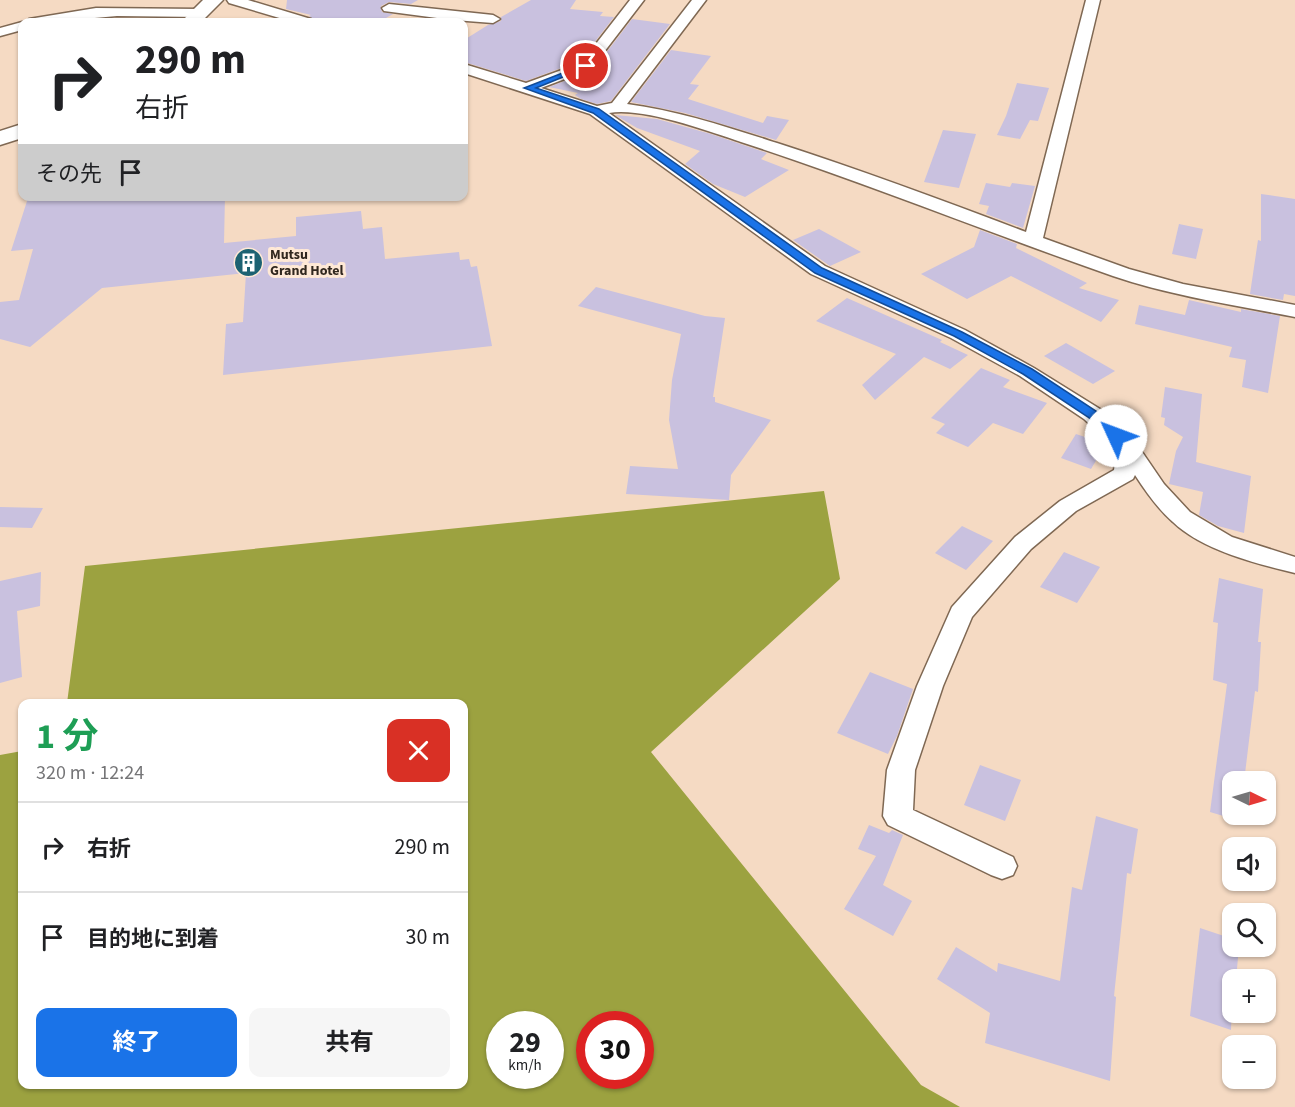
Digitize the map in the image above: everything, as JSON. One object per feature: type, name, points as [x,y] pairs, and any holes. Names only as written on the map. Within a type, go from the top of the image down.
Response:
[{"type":"main road","points":[[195,18],[214,0]]},
{"type":"main road","points":[[0,138],[18,132]]},
{"type":"street","points":[[234,0],[293,18]]},
{"type":"street","points":[[528,88],[586,66],[637,0]]},
{"type":"street","points":[[617,107],[699,0]]},
{"type":"street","points":[[1034,240],[1037,220],[1042,213],[1040,212],[1093,0]]},
{"type":"street","points":[[389,8],[441,18]]},
{"type":"street","points":[[49,18],[105,10],[195,18]]},
{"type":"street","points":[[468,19],[493,19]]},
{"type":"street","points":[[0,32],[18,27]]},
{"type":"street","points":[[468,69],[596,111],[818,270],[958,334],[1028,372],[1092,414],[1128,448],[1156,489],[1182,519],[1224,543],[1259,556],[1295,565]]},
{"type":"street","points":[[596,111],[617,107],[695,122],[831,166],[1122,273],[1181,289],[1295,311]]},
{"type":"street","points":[[1002,866],[898,816],[901,770],[930,686],[961,613],[1023,543],[1068,506],[1125,474],[1128,448]]},
{"type":"green space","points":[[824,491],[840,579],[651,752],[921,1085],[960,1107],[0,1107],[0,755],[18,752],[18,1089],[468,1089],[468,699],[68,699],[85,566]]},
{"type":"building","points":[[287,0],[418,0],[411,4],[389,2],[381,6],[382,12],[393,14],[386,18],[311,18],[309,16],[311,15],[286,9]]},
{"type":"building","points":[[531,0],[576,0],[570,9],[603,12],[600,16],[614,17],[580,61],[526,81],[468,63],[468,38],[488,25],[501,21],[501,17]]},
{"type":"building","points":[[632,19],[670,24],[611,101],[597,104],[581,99],[575,95],[578,93],[549,87],[593,70]]},
{"type":"building","points":[[671,50],[711,56],[690,84],[699,85],[688,99],[763,123],[767,116],[789,120],[776,140],[685,113],[631,102]]},
{"type":"building","points":[[1017,83],[1049,88],[1038,121],[1030,120],[1020,139],[997,135]]},
{"type":"building","points":[[615,115],[657,119],[711,134],[767,153],[761,159],[789,170],[745,197],[713,184],[685,164],[700,151],[637,128]]},
{"type":"building","points":[[943,130],[976,134],[959,188],[924,182]]},
{"type":"building","points":[[986,183],[1010,187],[1012,183],[1035,186],[1023,228],[986,214],[989,206],[979,204]]},
{"type":"building","points":[[1261,194],[1295,199],[1295,296],[1284,294],[1283,300],[1250,294],[1258,240],[1261,241]]},
{"type":"building","name":"Mutsu Grand Hotel","points":[[27,201],[225,201],[224,243],[296,236],[296,217],[361,211],[363,229],[382,227],[385,259],[459,252],[460,260],[469,259],[471,267],[477,266],[492,346],[223,375],[226,324],[243,322],[246,273],[102,288],[30,347],[0,339],[0,302],[19,300],[33,249],[11,251]]},
{"type":"building","points":[[1179,224],[1203,229],[1196,259],[1172,254]]},
{"type":"building","points":[[819,229],[861,252],[830,266],[793,240]]},
{"type":"building","points":[[980,230],[1017,244],[1016,248],[1087,283],[1079,288],[1119,300],[1101,322],[1011,276],[967,299],[921,274],[974,247]]},
{"type":"building","points":[[596,287],[705,316],[725,318],[713,397],[715,397],[715,402],[771,420],[731,475],[729,500],[626,494],[630,466],[678,469],[669,420],[672,380],[681,334],[578,306]]},
{"type":"building","points":[[847,298],[942,340],[940,342],[968,355],[950,369],[924,357],[875,400],[862,385],[896,354],[816,321]]},
{"type":"building","points":[[1189,300],[1241,312],[1241,309],[1280,316],[1268,393],[1242,387],[1246,360],[1229,357],[1232,347],[1135,324],[1139,305],[1185,315]]},
{"type":"building","points":[[1066,343],[1115,371],[1093,384],[1044,356]]},
{"type":"building","points":[[981,368],[1010,380],[1003,387],[1047,403],[1023,434],[993,423],[968,447],[936,433],[945,424],[931,418]]},
{"type":"building","points":[[1165,387],[1202,394],[1196,462],[1251,476],[1244,533],[1218,526],[1199,515],[1203,492],[1169,484],[1176,451],[1183,437],[1164,425],[1165,418],[1161,417]]},
{"type":"building","points":[[1076,434],[1106,444],[1091,469],[1061,458]]},
{"type":"building","points":[[0,507],[43,508],[32,528],[0,527]]},
{"type":"building","points":[[962,526],[993,541],[966,570],[935,553]]},
{"type":"building","points":[[1064,552],[1100,567],[1077,603],[1040,587]]},
{"type":"building","points":[[41,572],[40,606],[17,611],[22,677],[0,683],[0,581]]},
{"type":"building","points":[[1219,578],[1263,589],[1258,642],[1261,642],[1258,692],[1255,691],[1245,771],[1222,771],[1222,816],[1210,812],[1227,684],[1213,680],[1218,623],[1213,622]]},
{"type":"building","points":[[870,672],[913,689],[897,736],[888,754],[837,733]]},
{"type":"building","points":[[980,765],[1021,780],[1005,821],[964,805]]},
{"type":"building","points":[[1096,816],[1138,829],[1131,874],[1127,873],[1114,996],[1116,997],[1110,1081],[985,1043],[990,1013],[937,979],[956,947],[997,972],[998,963],[1060,981],[1072,887],[1082,890]]},
{"type":"building","points":[[869,825],[889,833],[892,830],[903,835],[883,885],[912,901],[893,936],[844,909],[876,856],[858,849]]},
{"type":"building","points":[[1200,928],[1222,935],[1222,957],[1238,957],[1237,969],[1222,969],[1222,1023],[1231,1023],[1231,1030],[1190,1016]]},
{"type":"place","name":"Mutsu Grand Hotel","points":[[249,263]]},
{"type":"route","points":[[586,66],[528,88],[596,111],[729,204],[782,246],[818,270],[958,334],[1028,372],[1092,414],[1116,436]]}]
